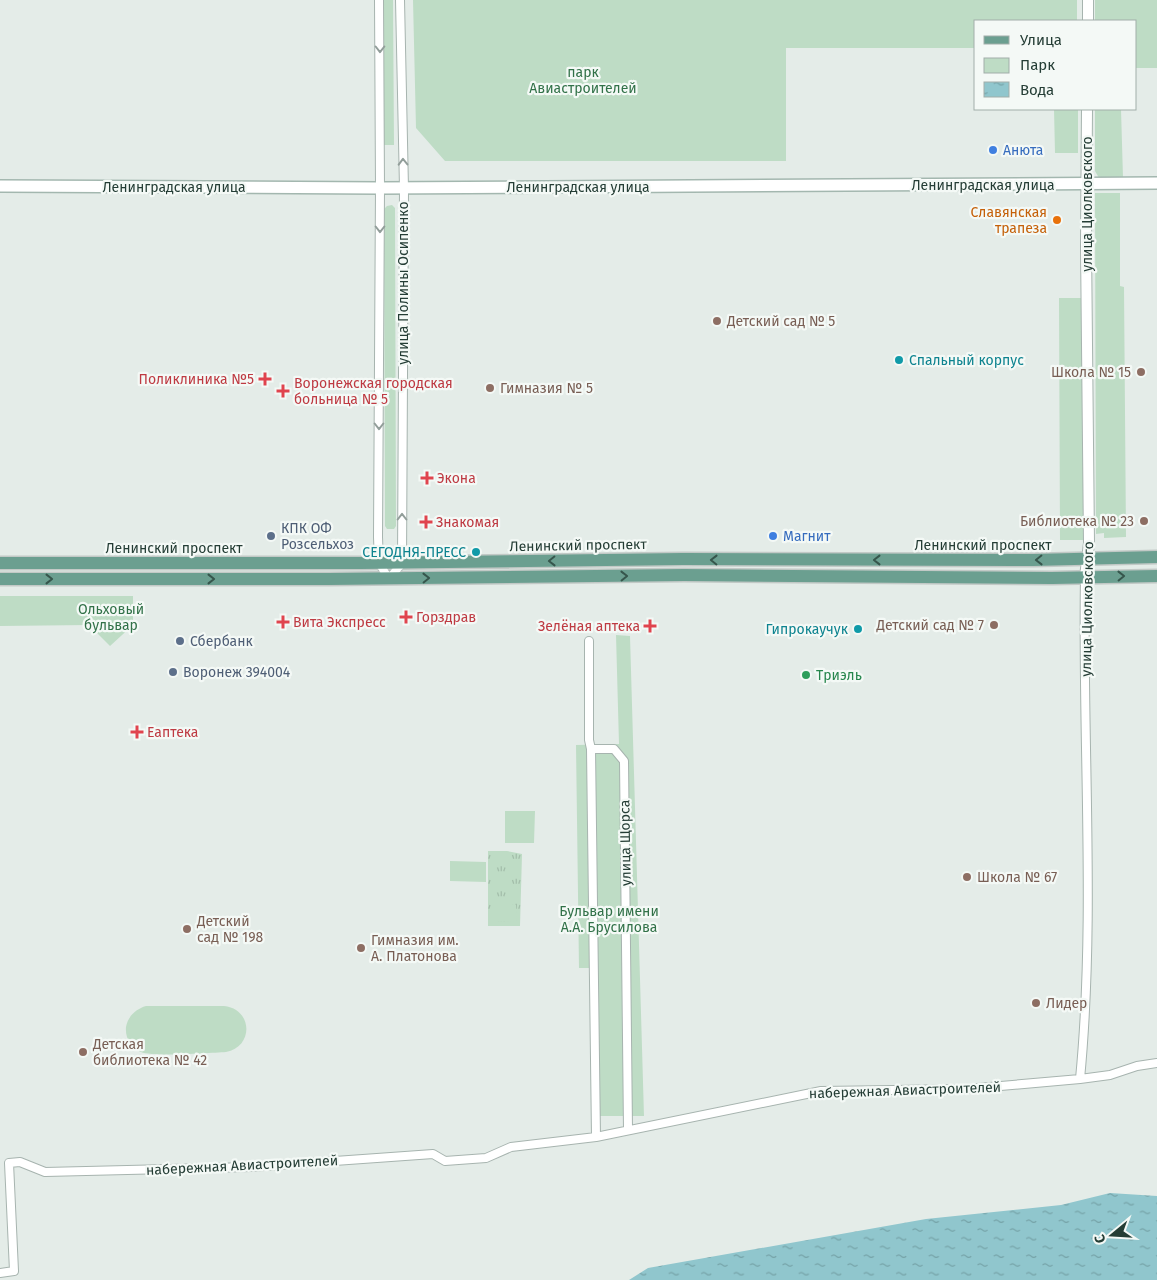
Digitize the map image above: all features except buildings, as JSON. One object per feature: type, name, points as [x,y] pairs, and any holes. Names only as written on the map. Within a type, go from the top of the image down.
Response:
[{"type":"main road","name":"Ленинградская улица","points":[[0,186],[404,188],[1157,184]]},
{"type":"main road","name":"Ленинский проспект","points":[[0,562],[402,563],[1157,558]]},
{"type":"main road","points":[[0,579],[389,579],[684,575],[1157,576]]},
{"type":"street","name":"улица Полины Осипенко","points":[[379,0],[379,563]]},
{"type":"street","name":"улица Полины Осипенко","points":[[400,0],[404,188],[402,563]]},
{"type":"street","points":[[1088,0],[1088,20]]},
{"type":"street","name":"улица Циолковского","points":[[1080,1080],[1086,1024],[1087,940],[1088,795],[1085,577],[1089,533],[1087,110]]},
{"type":"street","points":[[379,563],[389,579],[402,563]]},
{"type":"street","points":[[588,641],[589,740],[592,749],[596,1137]]},
{"type":"street","name":"улица Щорса","points":[[592,749],[614,749],[624,761],[628,1130]]},
{"type":"street","name":"набережная Авиастроителей","points":[[0,1273],[14,1272],[9,1163],[20,1162],[45,1172],[252,1167],[433,1154],[445,1161],[486,1158],[512,1147],[596,1137],[821,1091],[966,1089],[1080,1080],[1110,1076],[1137,1066],[1157,1063]]},
{"type":"green space","points":[[383,0],[393,0],[394,145],[384,145]]},
{"type":"green space","name":"парк Авиастроителей","points":[[413,0],[1077,0],[1077,20],[974,20],[974,48],[786,48],[786,161],[445,161],[416,128]]},
{"type":"green space","points":[[1095,0],[1157,0],[1157,68],[1137,68],[1137,20],[1095,20]]},
{"type":"green space","points":[[1054,110],[1078,110],[1078,153],[1055,153]]},
{"type":"green space","points":[[1095,110],[1121,110],[1123,178],[1099,178],[1095,171]]},
{"type":"green space","points":[[1095,193],[1120,193],[1120,286],[1124,287],[1126,537],[1104,538],[1104,533],[1096,534]]},
{"type":"green space","points":[[392,205],[395,208],[396,526],[394,529],[387,529],[385,526],[384,209]]},
{"type":"green space","points":[[1059,298],[1083,298],[1084,540],[1060,540]]},
{"type":"green space","name":"Ольховый бульвар","points":[[0,596],[133,596],[133,625],[110,646],[89,625],[0,626]]},
{"type":"green space","name":"Бульвар имени А.А. Брусилова","points":[[616,635],[630,636],[644,1116],[592,1116],[590,968],[579,968],[576,745],[619,744]]},
{"type":"green space","points":[[505,811],[535,811],[534,843],[505,843]]},
{"type":"green space","points":[[488,851],[507,851],[522,854],[520,926],[488,926]]},
{"type":"green space","points":[[450,861],[486,862],[486,882],[450,881]]},
{"type":"green space","points":[[496,905],[516,905],[517,921],[496,922]]},
{"type":"green space","points":[[146,1006],[224,1006],[234,1009],[245,1021],[245,1036],[242,1043],[235,1049],[226,1052],[169,1054],[141,1052],[129,1042],[126,1027],[133,1014]]},
{"type":"water","points":[[1110,1193],[1157,1196],[1157,1280],[629,1280],[648,1268],[926,1219],[1061,1205]]},
{"type":"place","name":"Анюта","points":[[993,150]]},
{"type":"place","name":"Славянская трапеза","points":[[1057,220]]},
{"type":"place","name":"Детский сад № 5","points":[[717,321]]},
{"type":"place","name":"Спальный корпус","points":[[899,360]]},
{"type":"place","name":"Школа № 15","points":[[1141,372]]},
{"type":"place","name":"Поликлиника №5","points":[[265,379]]},
{"type":"place","name":"Гимназия № 5","points":[[490,388]]},
{"type":"place","name":"Воронежская городская больница № 5","points":[[283,391]]},
{"type":"place","name":"Экона","points":[[427,478]]},
{"type":"place","name":"Библиотека № 23","points":[[1144,521]]},
{"type":"place","name":"Знакомая","points":[[426,522]]},
{"type":"place","name":"КПК ОФ Розсельхоз","points":[[271,536]]},
{"type":"place","name":"Магнит","points":[[773,536]]},
{"type":"place","name":"СЕГОДНЯ-ПРЕСС","points":[[476,552]]},
{"type":"place","name":"Горздрав","points":[[406,617]]},
{"type":"place","name":"Вита Экспресс","points":[[283,622]]},
{"type":"place","name":"Детский сад № 7","points":[[994,625]]},
{"type":"place","name":"Зелёная аптека","points":[[650,626]]},
{"type":"place","name":"Гипрокаучук","points":[[858,629]]},
{"type":"place","name":"Сбербанк","points":[[180,641]]},
{"type":"place","name":"Воронеж 394004","points":[[173,672]]},
{"type":"place","name":"Триэль","points":[[806,675]]},
{"type":"place","name":"Еаптека","points":[[137,732]]},
{"type":"place","name":"Школа № 67","points":[[967,877]]},
{"type":"place","name":"Детский сад № 198","points":[[187,929]]},
{"type":"place","name":"Гимназия им. А. Платонова","points":[[361,948]]},
{"type":"place","name":"Лидер","points":[[1036,1003]]},
{"type":"place","name":"Детская библиотека № 42","points":[[83,1052]]}]
